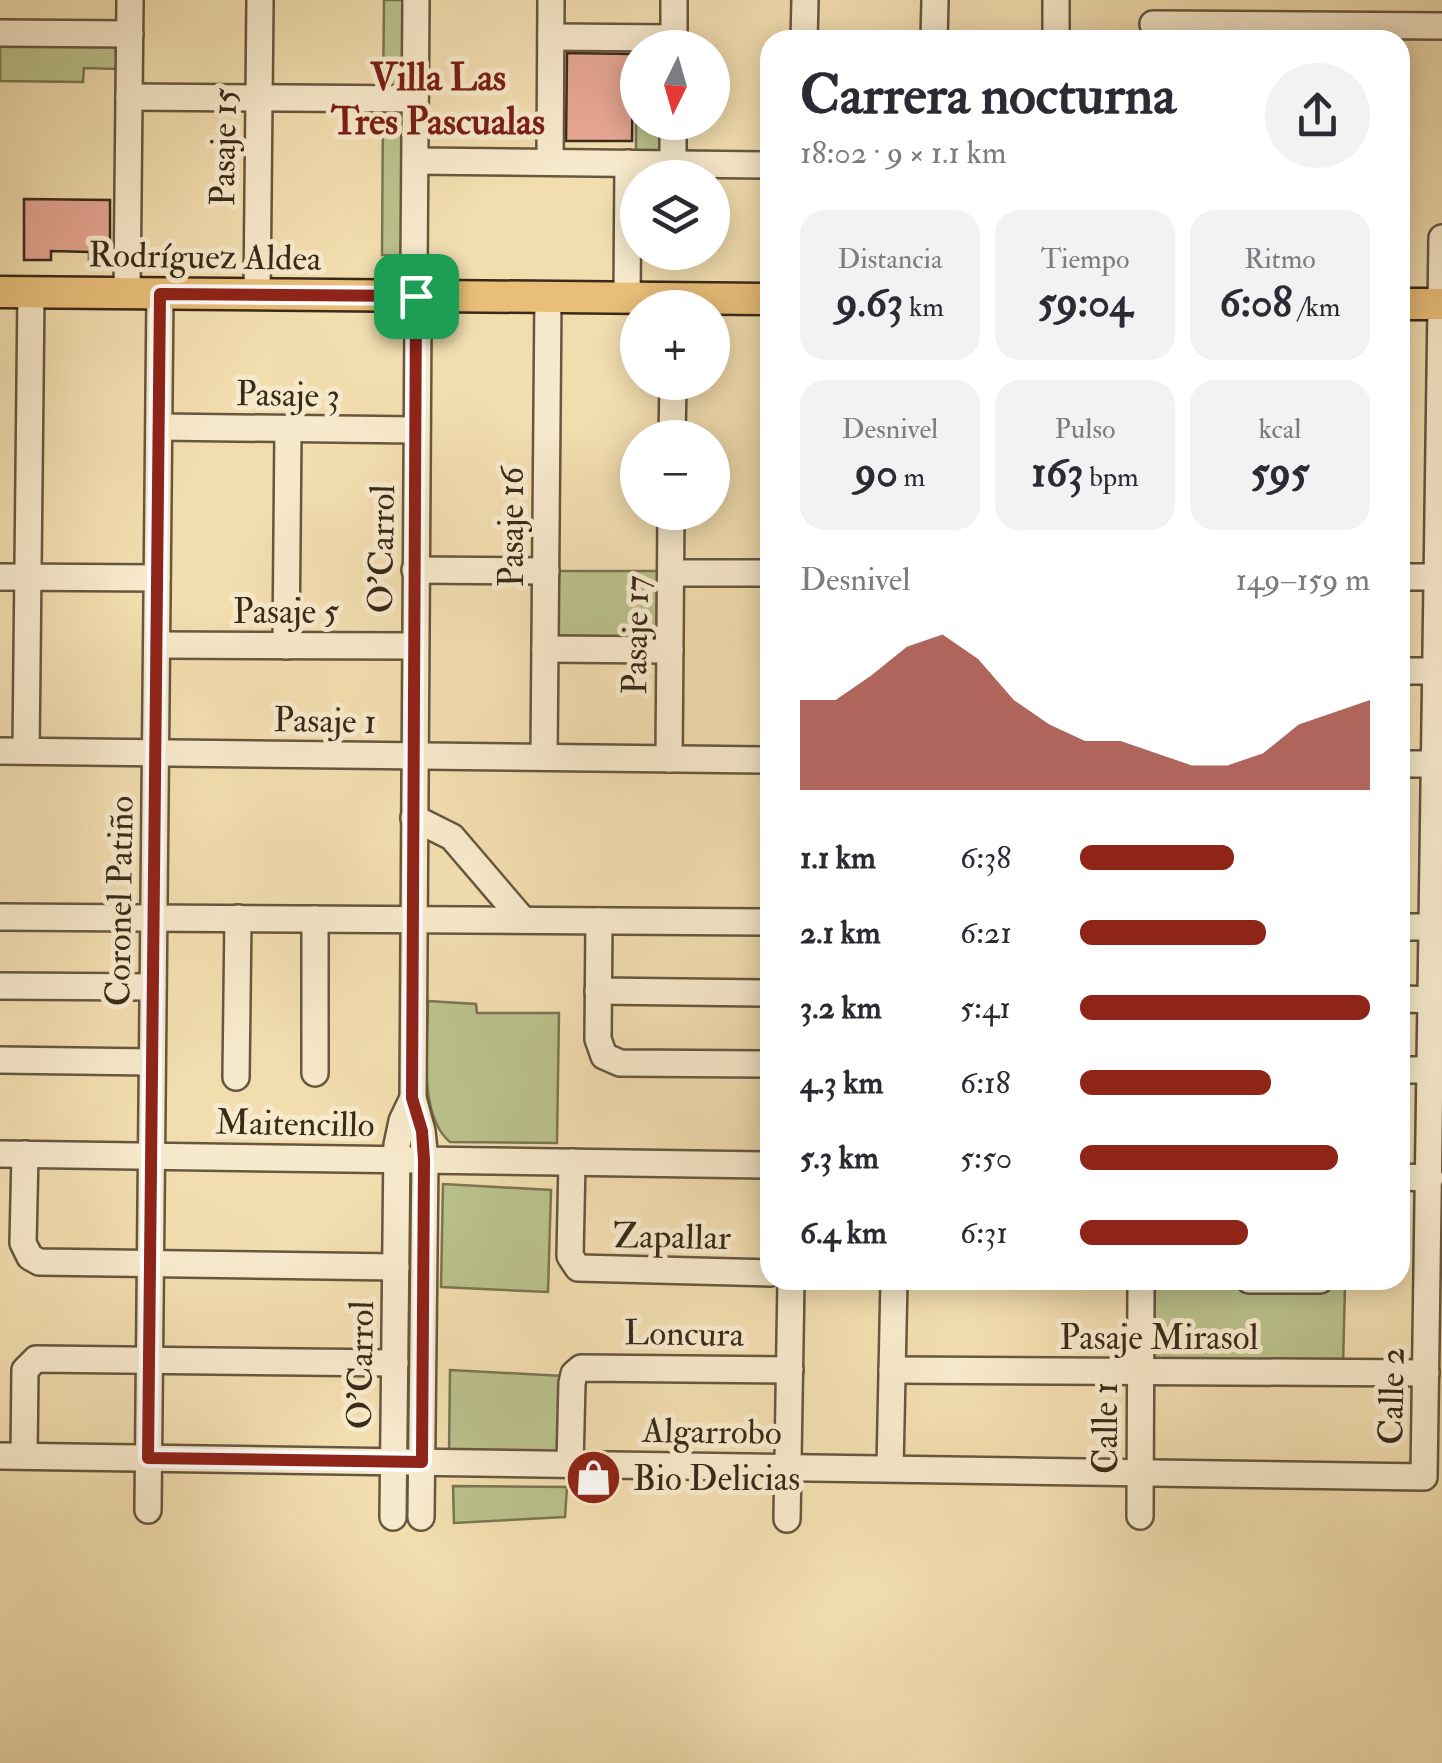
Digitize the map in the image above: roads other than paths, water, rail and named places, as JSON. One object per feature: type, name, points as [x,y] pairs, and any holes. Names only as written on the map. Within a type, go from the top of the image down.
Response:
[{"type":"main road","name":"Rodríguez Aldea","points":[[0,292],[620,298]]},
{"type":"main road","name":"Rodríguez Aldea","points":[[730,301],[760,299]]},
{"type":"main road","points":[[1410,304],[1442,304]]},
{"type":"street","points":[[127,293],[130,0]]},
{"type":"street","name":"Pasaje 15","points":[[257,294],[260,0]]},
{"type":"street","name":"O'Carrol","points":[[416,0],[412,1098],[422,1131],[424,1160],[421,1517]]},
{"type":"street","points":[[550,162],[551,0]]},
{"type":"street","points":[[674,0],[674,30]]},
{"type":"street","points":[[804,30],[805,0]]},
{"type":"street","points":[[934,30],[935,0]]},
{"type":"street","points":[[1056,2],[1056,30]]},
{"type":"street","points":[[1154,21],[1234,30]]},
{"type":"street","points":[[1387,30],[1442,26]]},
{"type":"street","points":[[0,33],[130,34]]},
{"type":"street","points":[[551,37],[620,40]]},
{"type":"street","points":[[129,97],[415,99]]},
{"type":"street","points":[[415,160],[620,163]]},
{"type":"street","points":[[730,165],[760,165]]},
{"type":"street","name":"Calle 2","points":[[1424,1476],[1430,1178],[1437,1070],[1442,238]]},
{"type":"street","points":[[26,751],[32,292]]},
{"type":"street","name":"Coronel Patiño","points":[[148,1510],[160,294]]},
{"type":"street","name":"Pasaje 16","points":[[544,758],[548,297]]},
{"type":"street","name":"Pasaje 3","points":[[159,428],[417,430]]},
{"type":"street","points":[[286,646],[288,429]]},
{"type":"street","name":"Pasaje 17","points":[[669,759],[671,530]]},
{"type":"street","points":[[416,570],[546,571]]},
{"type":"street","points":[[670,573],[760,573]]},
{"type":"street","points":[[0,577],[157,578]]},
{"type":"street","points":[[1410,577],[1440,577]]},
{"type":"street","name":"Pasaje 5","points":[[157,645],[415,646]]},
{"type":"street","points":[[545,648],[670,650]]},
{"type":"street","points":[[1410,670],[1439,671]]},
{"type":"street","name":"Pasaje 1","points":[[0,751],[760,760]]},
{"type":"street","points":[[1410,764],[1439,764]]},
{"type":"street","points":[[414,818],[452,837],[522,920]]},
{"type":"street","points":[[0,916],[760,922]]},
{"type":"street","points":[[236,1077],[238,918]]},
{"type":"street","points":[[316,919],[316,1073]]},
{"type":"street","points":[[599,921],[598,1045],[604,1056],[620,1062],[760,1064]]},
{"type":"street","points":[[1410,927],[1438,927]]},
{"type":"street","points":[[0,986],[153,987]]},
{"type":"street","points":[[598,992],[760,993]]},
{"type":"street","points":[[1410,1000],[1437,1000]]},
{"type":"street","points":[[0,1060],[152,1062]]},
{"type":"street","points":[[1410,1070],[1437,1070]]},
{"type":"street","name":"O'Carrol","points":[[393,1516],[397,1159],[400,1130],[412,1098]]},
{"type":"street","points":[[12,1154],[23,1243],[30,1257],[44,1263],[396,1268]]},
{"type":"street","name":"Maitencillo","points":[[12,1154],[760,1165]]},
{"type":"street","name":"Zapallar","points":[[572,1162],[570,1251],[575,1265],[587,1270],[760,1273]]},
{"type":"street","points":[[1410,1178],[1430,1178]]},
{"type":"street","points":[[787,1519],[791,1290]]},
{"type":"street","points":[[890,1468],[894,1290]]},
{"type":"street","name":"Calle 1","points":[[1140,1516],[1141,1290]]},
{"type":"street","points":[[12,1456],[25,1370],[30,1362],[40,1358],[395,1363]]},
{"type":"street","name":"Loncura","points":[[570,1464],[572,1383],[578,1370],[586,1366],[790,1370]]},
{"type":"street","name":"Pasaje Mirasol","points":[[892,1370],[1426,1374]]},
{"type":"street","name":"Algarrobo","points":[[12,1456],[1424,1476]]},
{"type":"place","name":"Bio Delicias","points":[[594,1478]]},
{"type":"district","name":"Villa Las Tres Pascualas","points":[[438,98]]}]
